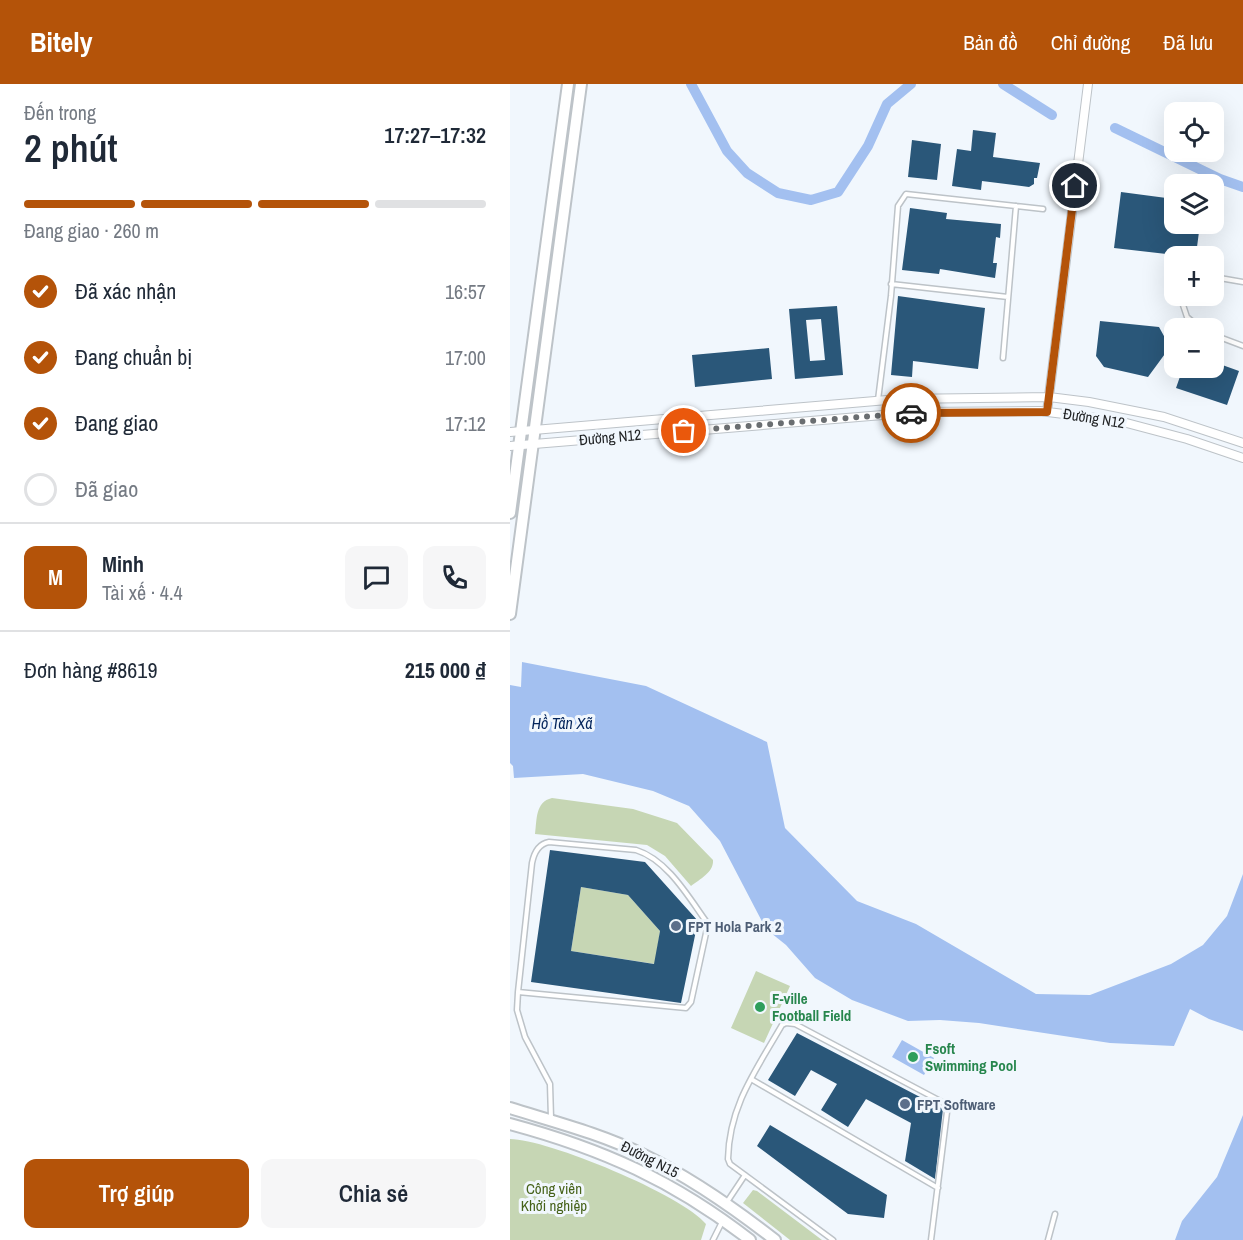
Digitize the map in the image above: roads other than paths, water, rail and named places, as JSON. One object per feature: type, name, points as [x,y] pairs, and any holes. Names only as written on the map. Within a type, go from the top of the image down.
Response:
[{"type":"street","points":[[510,513],[516,432],[568,84]]},
{"type":"street","points":[[510,614],[581,84]]},
{"type":"street","points":[[1047,412],[1088,84]]},
{"type":"street","name":"Đường N12","points":[[516,432],[878,401],[1049,397],[1089,402],[1164,417],[1243,442]]},
{"type":"street","name":"Đường N12","points":[[515,446],[919,412],[1047,412],[1119,421],[1158,430],[1243,459]]},
{"type":"street","name":"Đường N15","points":[[510,1108],[592,1134],[644,1155],[681,1175],[726,1204],[775,1240]]},
{"type":"street","name":"Đường N15","points":[[510,1124],[582,1145],[665,1182],[724,1220],[750,1240]]},
{"type":"lane","points":[[878,401],[898,206],[903,196],[1043,209]]},
{"type":"lane","points":[[1003,358],[1016,206]]},
{"type":"lane","points":[[1224,279],[1243,282]]},
{"type":"lane","points":[[891,284],[1008,297]]},
{"type":"lane","points":[[1224,339],[1243,346]]},
{"type":"lane","points":[[518,992],[686,1008],[691,1002],[708,924],[676,881],[648,854],[636,850],[543,843],[534,855],[532,863],[518,992],[517,1010],[525,1037],[550,1084],[552,1121]]},
{"type":"lane","points":[[833,1240],[730,1164],[729,1135],[735,1112],[782,1025],[793,1023],[946,1104],[947,1112],[931,1240]]},
{"type":"lane","points":[[751,1079],[938,1188]]},
{"type":"lane","points":[[726,1204],[745,1175]]},
{"type":"lane","points":[[1048,1240],[1055,1214]]},
{"type":"lane","points":[[713,1240],[724,1220]]},
{"type":"water","name":"Hồ Tân Xã","points":[[522,662],[646,686],[767,742],[785,828],[857,901],[916,924],[1036,994],[1090,995],[1171,964],[1203,945],[1227,916],[1243,874],[1243,1031],[1209,1019],[1190,1009],[1174,1046],[1110,1043],[979,1023],[940,1020],[908,1021],[852,1000],[815,978],[786,945],[766,929],[720,841],[689,806],[653,791],[583,774],[514,778],[513,766],[510,763],[510,685],[521,687]]},
{"type":"water","name":"Fsoft Swimming Pool","points":[[902,1040],[934,1058],[924,1075],[892,1057]]},
{"type":"water","points":[[1243,1115],[1243,1240],[1175,1240],[1182,1221],[1217,1177]]},
{"type":"waterway","points":[[691,84],[727,151],[747,173],[778,193],[811,200],[838,192],[868,146],[887,104],[911,84]]},
{"type":"waterway","points":[[1003,84],[1052,115]]},
{"type":"waterway","points":[[1115,128],[1220,179],[1243,187]]},
{"type":"place","name":"FPT Hola Park 2","points":[[676,926]]},
{"type":"place","name":"F-ville Football Field","points":[[760,1007]]},
{"type":"place","name":"Fsoft Swimming Pool","points":[[913,1057]]},
{"type":"place","name":"FPT Software","points":[[905,1104]]},
{"type":"park label","name":"Công viên Khởi nghiệp","points":[[554,1196]]}]
